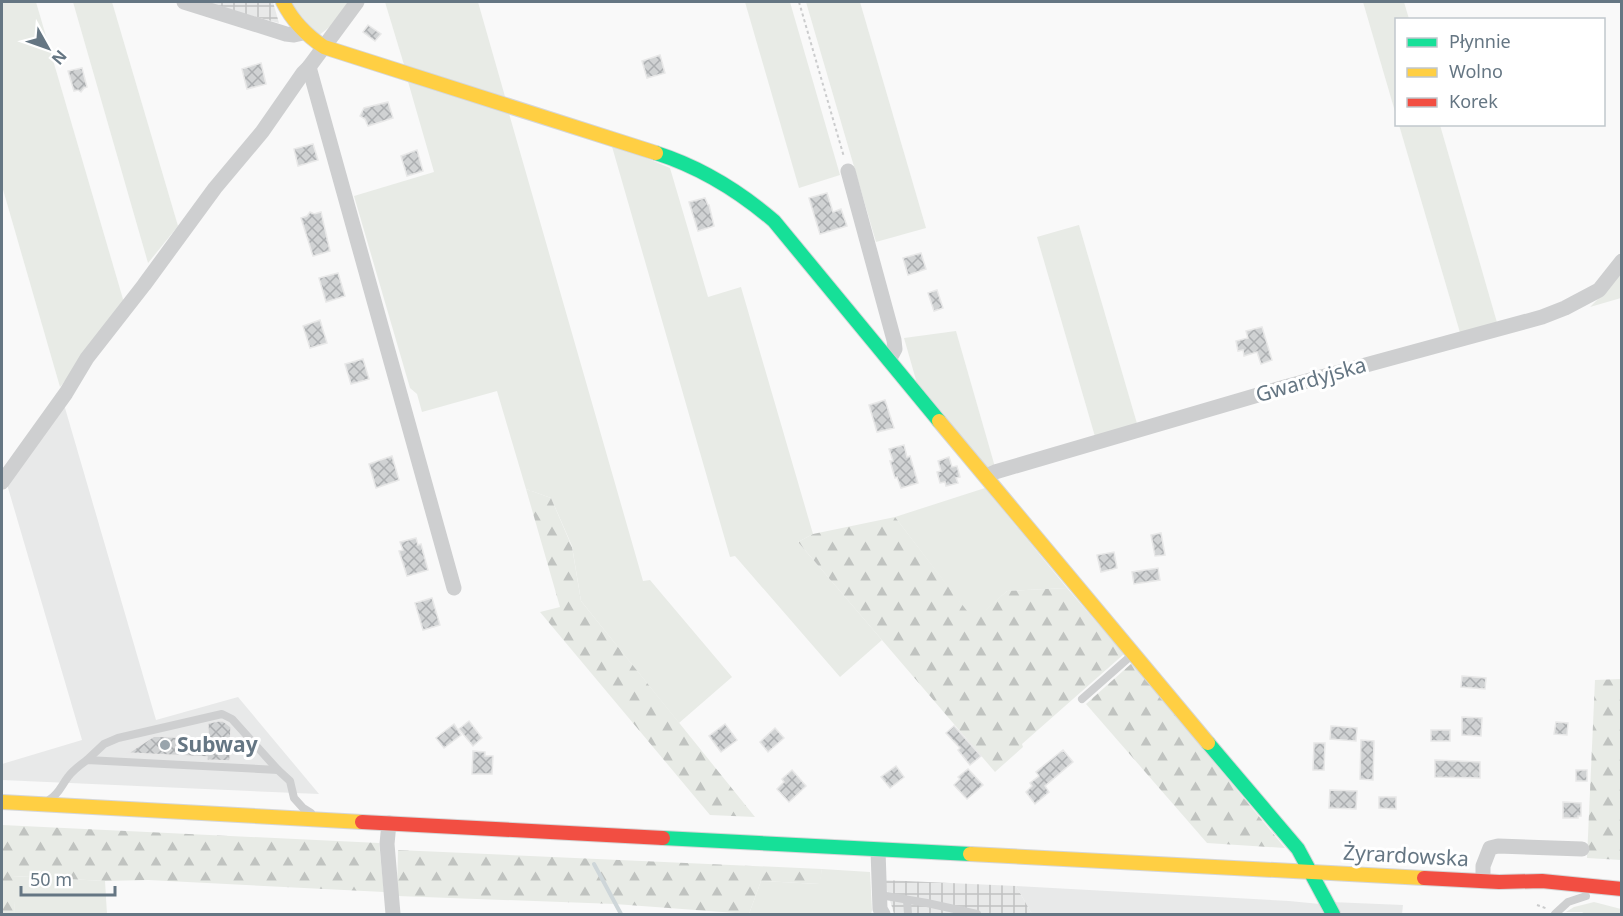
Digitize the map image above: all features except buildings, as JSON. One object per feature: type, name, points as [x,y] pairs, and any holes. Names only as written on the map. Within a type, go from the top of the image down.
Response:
[{"type":"main road","points":[[283,2],[303,33],[324,47],[679,160],[714,177],[753,202],[774,220],[1133,654],[1298,849],[1333,914]]},
{"type":"main road","name":"Żyrardowska","points":[[2,802],[1312,873],[1491,882],[1542,881],[1619,896]]},
{"type":"main road","name":"Żyrardowska","points":[[1491,882],[1539,891],[1586,896],[1619,896]]},
{"type":"street","points":[[184,2],[286,34],[303,33]]},
{"type":"street","points":[[2,482],[66,393],[87,358],[215,188],[262,132],[357,2]]},
{"type":"street","points":[[309,67],[454,588]]},
{"type":"street","points":[[848,171],[894,340],[895,349],[889,360]]},
{"type":"street","name":"Gwardyjska","points":[[986,476],[1285,387],[1542,316],[1565,308],[1599,290],[1622,261]]},
{"type":"street","points":[[389,823],[387,844],[393,915]]},
{"type":"street","points":[[1491,882],[1483,866],[1490,848],[1498,846],[1582,849]]},
{"type":"street","points":[[878,850],[880,908]]},
{"type":"lane","points":[[1082,699],[1133,654]]},
{"type":"lane","points":[[40,805],[55,796],[77,767],[104,744],[117,738],[222,714],[232,719],[290,781],[294,798],[303,808],[322,820]]},
{"type":"lane","points":[[87,760],[278,770]]},
{"type":"lane","points":[[1555,915],[1568,902],[1586,896]]},
{"type":"lane","points":[[907,900],[908,915]]},
{"type":"lane","points":[[880,908],[907,900],[977,915]]},
{"type":"path","points":[[799,2],[848,171]]},
{"type":"shaded area","points":[[199,2],[273,2],[279,23]]},
{"type":"shaded area","points":[[63,401],[156,720],[238,697],[319,794],[2,780],[2,764],[82,740],[6,481]]},
{"type":"shaded area","points":[[884,880],[1016,886],[1032,914],[894,914]]},
{"type":"shaded area","points":[[1016,886],[1289,901],[1320,904],[1325,914],[1032,914]]},
{"type":"shaded area","points":[[1331,902],[1403,905],[1402,914],[1339,914]]},
{"type":"green space","points":[[2,2],[36,2],[125,306],[60,387],[2,186]]},
{"type":"green space","points":[[73,2],[112,2],[178,226],[148,263]]},
{"type":"green space","points":[[290,2],[352,2],[337,21],[318,36]]},
{"type":"green space","points":[[385,2],[478,2],[506,100],[405,68]]},
{"type":"green space","points":[[745,2],[790,2],[840,175],[799,188]]},
{"type":"green space","points":[[806,2],[860,2],[926,228],[876,242]]},
{"type":"green space","points":[[1363,2],[1404,2],[1409,18],[1395,18],[1395,112]]},
{"type":"green space","points":[[407,78],[508,110],[643,581],[650,580],[732,677],[679,723],[581,601],[572,546],[551,498],[526,489],[497,391],[422,412],[417,394],[410,388],[354,196],[434,172]]},
{"type":"green space","points":[[1399,126],[1440,126],[1498,326],[1461,336]]},
{"type":"green space","points":[[611,143],[670,168],[708,297],[741,287],[813,534],[798,542],[882,640],[840,677],[735,556],[730,557]]},
{"type":"green space","points":[[1079,225],[1138,427],[1096,440],[1037,237]]},
{"type":"green space","points":[[1621,268],[1621,298],[1590,307],[1603,294]]},
{"type":"green space","points":[[956,331],[995,467],[985,468],[918,387],[904,338]]},
{"type":"green space","points":[[985,488],[1067,588],[1007,591],[974,621],[895,517]]},
{"type":"green space","points":[[526,489],[551,498],[572,547],[581,601],[755,817],[710,815],[540,612],[560,607]]},
{"type":"green space","points":[[895,517],[974,620],[1007,591],[1067,588],[1124,654],[1022,744],[1023,747],[995,772],[798,542],[813,534]]},
{"type":"green space","points":[[1132,663],[1285,848],[1207,843],[1086,704]]},
{"type":"green space","points":[[1621,679],[1621,860],[1587,858],[1595,680]]},
{"type":"green space","points":[[2,825],[379,843],[384,892],[148,880],[105,881],[13,876],[15,914],[2,914]]},
{"type":"green space","points":[[398,850],[822,869],[820,884],[761,881],[749,914],[615,904],[397,896]]},
{"type":"green space","points":[[822,869],[870,872],[871,914],[749,914],[761,881],[819,884]]},
{"type":"green space","points":[[12,876],[105,881],[107,914],[15,914]]},
{"type":"green space","points":[[1594,902],[1621,909],[1621,914],[1566,912],[1574,907]]},
{"type":"waterway","points":[[594,864],[621,914]]},
{"type":"traffic: fast","points":[[656,153],[688,165],[718,181],[774,221],[939,421]]},
{"type":"traffic: fast","points":[[1208,743],[1298,849],[1333,914]]},
{"type":"traffic: fast","points":[[663,838],[970,854]]},
{"type":"traffic: slow","points":[[283,2],[300,28],[324,47],[656,153]]},
{"type":"traffic: slow","points":[[939,421],[1208,743]]},
{"type":"traffic: slow","points":[[2,802],[362,822]]},
{"type":"traffic: slow","points":[[970,854],[1424,878]]},
{"type":"traffic: jam","points":[[362,822],[663,838]]},
{"type":"traffic: jam","points":[[1424,878],[1499,882],[1542,881],[1622,889]]},
{"type":"place","name":"Subway","points":[[165,745]]}]
